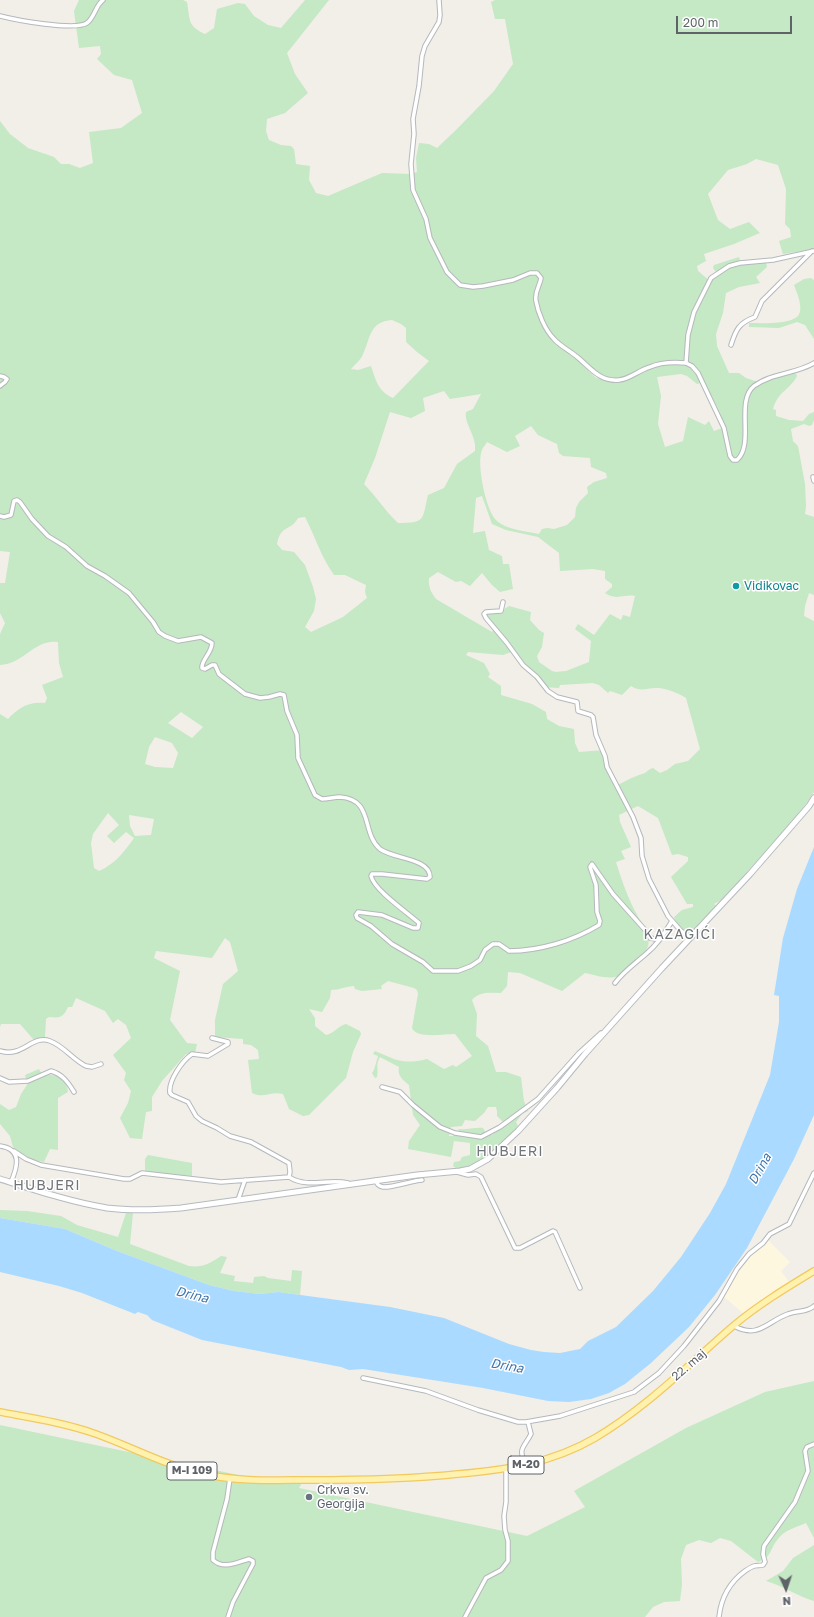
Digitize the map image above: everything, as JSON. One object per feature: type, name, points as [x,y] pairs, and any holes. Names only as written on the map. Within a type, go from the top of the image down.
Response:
[{"type":"main road","name":"22. maj","points":[[526,1465],[560,1455],[584,1444],[611,1428],[644,1404],[734,1326],[776,1295],[814,1271]]},
{"type":"main road","name":"M-I 109","points":[[0,1412],[81,1430],[117,1442],[182,1468],[207,1475],[268,1480],[392,1479]]},
{"type":"main road","name":"M-20","points":[[392,1479],[436,1477],[506,1469],[526,1465]]},
{"type":"street","points":[[0,16],[22,21],[73,26],[82,25],[93,17],[103,0]]},
{"type":"street","points":[[439,0],[439,22],[425,46],[422,56],[420,86],[413,119],[414,134],[410,164],[413,190],[426,219],[430,238],[447,272],[460,285],[473,287],[513,280],[530,273],[540,274],[540,282],[536,291],[536,301],[546,328],[553,339],[576,356],[594,373],[601,377],[619,380],[655,365],[670,363],[686,363],[692,366],[698,373],[724,428],[730,456],[734,460],[741,457],[744,449],[744,423],[748,392],[754,386],[766,379],[806,368],[814,363]]},
{"type":"street","points":[[686,363],[688,335],[694,312],[711,278],[729,266],[740,262],[773,260],[813,251]]},
{"type":"street","points":[[731,345],[738,328],[742,324],[755,318],[762,301],[813,251]]},
{"type":"street","points":[[0,376],[6,379],[0,386]]},
{"type":"street","points":[[0,516],[4,517],[11,515],[14,501],[17,500],[48,536],[66,547],[87,566],[129,593],[153,622],[159,632],[178,641],[200,637],[209,640],[212,643],[212,648],[202,668],[205,669],[215,665],[219,674],[245,694],[260,698],[280,694],[284,695],[287,711],[297,735],[298,758],[315,795],[322,799],[343,797],[358,803],[362,809],[372,838],[377,846],[392,856],[421,863],[429,872],[430,877],[427,879],[382,874],[372,874],[370,876],[371,879],[384,892],[419,923],[418,928],[413,928],[382,915],[358,912],[356,915],[357,918],[371,926],[392,944],[423,962],[430,969],[438,972],[458,971],[477,963],[480,960],[484,950],[493,944],[499,944],[508,951],[543,947],[572,939],[599,924],[600,921],[597,912],[596,885],[590,867],[591,864],[613,894],[646,930],[650,938],[655,939],[663,936]]},
{"type":"street","points":[[503,602],[501,611],[486,612],[484,614],[486,618],[523,665],[548,691],[557,697],[577,702],[578,711],[593,717],[596,735],[605,756],[607,766],[633,817],[641,838],[642,856],[648,879],[665,912],[681,931],[690,938]]},
{"type":"street","points":[[0,1179],[76,1201],[121,1209],[165,1210],[238,1201],[376,1180],[470,1169],[488,1159],[518,1131],[690,938],[750,874],[809,806],[814,798]]},
{"type":"street","points":[[615,983],[663,936],[672,921]]},
{"type":"street","points":[[382,1087],[400,1092],[413,1106],[440,1127],[455,1133],[481,1137],[500,1127],[538,1099],[583,1050],[612,1025]]},
{"type":"street","points":[[212,1038],[228,1042],[228,1044],[208,1056],[192,1054],[186,1058],[181,1064],[170,1085],[170,1093],[188,1102],[196,1116],[202,1121],[230,1136],[251,1142],[289,1163],[289,1177]]},
{"type":"street","points":[[0,1051],[14,1053],[30,1044],[44,1040],[50,1041],[86,1066],[92,1067],[101,1064]]},
{"type":"street","points":[[0,1078],[9,1082],[28,1081],[51,1070],[58,1073],[65,1079],[74,1092]]},
{"type":"street","points":[[0,1146],[9,1148],[26,1159],[41,1165],[124,1179],[130,1179],[142,1173],[221,1182],[289,1177],[296,1182],[304,1183],[350,1184]]},
{"type":"street","points":[[11,1182],[15,1173],[16,1165],[14,1151]]},
{"type":"street","points":[[456,1171],[465,1175],[476,1174],[481,1177],[511,1243],[515,1248],[520,1248],[548,1233],[553,1231],[555,1232],[580,1288]]},
{"type":"street","points":[[363,1378],[426,1391],[478,1410],[518,1422],[528,1422],[560,1416],[634,1392],[659,1373],[703,1322],[719,1301],[737,1269],[749,1254],[763,1243],[770,1234],[789,1224],[814,1173]]},
{"type":"street","points":[[238,1201],[245,1180]]},
{"type":"street","points":[[376,1180],[378,1185],[383,1187],[422,1180]]},
{"type":"street","points":[[734,1326],[741,1330],[755,1331],[762,1329],[787,1314],[795,1311],[809,1311],[814,1306]]},
{"type":"street","points":[[526,1465],[522,1457],[521,1450],[531,1434],[528,1422]]},
{"type":"street","points":[[719,1617],[723,1599],[731,1583],[749,1568],[753,1566],[761,1566],[765,1562],[763,1551],[764,1546],[795,1502],[808,1471],[805,1451],[807,1447],[814,1444]]},
{"type":"street","points":[[465,1617],[486,1578],[502,1570],[508,1561],[508,1541],[505,1530],[504,1516],[506,1502],[506,1469]]},
{"type":"street","points":[[228,1617],[233,1602],[253,1564],[253,1561],[249,1559],[224,1565],[218,1564],[213,1560],[213,1552],[227,1499],[230,1478]]},
{"type":"shaded area","points":[[768,1240],[790,1262],[781,1271],[789,1282],[743,1313],[723,1296],[748,1257]]},
{"type":"green space","points":[[79,0],[183,0],[187,2],[189,17],[192,25],[205,34],[214,28],[217,9],[238,3],[245,4],[254,16],[268,25],[281,28],[305,0],[329,0],[287,53],[295,74],[308,93],[285,113],[267,119],[266,131],[269,140],[281,145],[291,146],[294,149],[296,164],[310,166],[309,180],[316,193],[328,196],[382,173],[411,174],[417,172],[416,158],[419,143],[429,144],[437,148],[494,91],[513,64],[505,19],[495,19],[491,2],[495,0],[814,0],[814,249],[783,254],[779,241],[791,237],[790,229],[785,224],[786,189],[778,165],[756,159],[747,164],[728,170],[708,194],[718,220],[730,229],[749,222],[760,233],[704,254],[706,261],[697,266],[698,271],[710,281],[716,275],[729,268],[743,264],[766,262],[767,267],[756,277],[760,283],[739,287],[726,293],[723,313],[716,334],[717,346],[729,373],[739,373],[746,378],[758,382],[773,374],[794,370],[797,376],[775,403],[773,409],[776,410],[776,416],[789,420],[803,421],[809,414],[814,412],[814,420],[812,425],[809,426],[804,424],[791,429],[793,441],[798,446],[805,484],[805,514],[814,517],[814,595],[809,593],[804,616],[814,621],[814,792],[782,833],[728,894],[719,902],[714,904],[717,906],[690,934],[687,934],[677,925],[674,917],[682,910],[693,907],[693,904],[687,904],[671,877],[688,861],[688,857],[678,854],[672,855],[658,818],[638,806],[619,815],[620,822],[631,847],[621,851],[625,859],[616,862],[628,896],[644,926],[643,929],[647,934],[649,943],[648,947],[635,963],[618,976],[606,977],[585,973],[562,991],[520,973],[508,972],[507,986],[501,993],[482,994],[478,995],[472,1000],[477,1014],[476,1036],[488,1046],[496,1072],[506,1072],[521,1077],[524,1101],[528,1111],[522,1114],[516,1122],[518,1126],[499,1148],[475,1164],[457,1169],[453,1166],[454,1162],[460,1161],[462,1157],[470,1155],[470,1143],[454,1141],[451,1157],[408,1149],[409,1141],[420,1125],[413,1115],[409,1085],[400,1075],[399,1067],[380,1057],[377,1077],[375,1078],[372,1073],[378,1056],[373,1054],[375,1051],[400,1061],[412,1062],[427,1059],[444,1069],[453,1065],[456,1067],[472,1056],[455,1034],[424,1035],[419,1034],[412,1028],[418,994],[417,990],[414,988],[388,981],[381,986],[382,989],[362,991],[355,989],[354,986],[331,990],[330,998],[322,1012],[309,1009],[315,1018],[315,1026],[326,1035],[346,1024],[360,1031],[361,1034],[353,1052],[346,1078],[309,1115],[303,1116],[289,1109],[283,1094],[274,1093],[256,1095],[252,1093],[248,1060],[259,1059],[258,1050],[251,1045],[243,1044],[243,1039],[215,1037],[215,1020],[223,984],[238,971],[230,942],[225,938],[212,958],[156,951],[154,958],[180,971],[170,1020],[187,1043],[197,1044],[195,1053],[186,1054],[162,1081],[152,1097],[152,1111],[146,1112],[142,1139],[130,1138],[120,1118],[128,1103],[131,1091],[124,1080],[126,1073],[113,1055],[131,1038],[126,1025],[118,1019],[113,1023],[105,1011],[76,998],[72,1007],[68,1007],[63,1015],[59,1017],[49,1017],[46,1019],[45,1037],[33,1039],[20,1024],[1,1024],[0,1027],[0,714],[8,719],[24,706],[34,703],[45,703],[47,698],[42,685],[63,677],[59,663],[58,642],[42,644],[16,661],[0,665],[0,634],[5,623],[0,613],[0,583],[5,583],[10,552],[0,551],[0,121],[10,134],[28,148],[54,157],[61,164],[69,164],[80,168],[93,163],[89,132],[121,128],[142,113],[132,80],[114,75],[97,59],[101,54],[100,46],[79,48],[74,11]],"holes":[[[392,320],[401,324],[406,328],[406,342],[429,361],[393,398],[381,389],[376,381],[371,366],[358,370],[351,369],[361,358],[372,331],[384,321]],[[681,361],[649,369],[631,378],[615,382],[596,378],[589,371],[592,369],[600,375],[614,379],[658,363]],[[681,374],[687,376],[697,384],[701,383],[705,387],[716,404],[725,427],[714,431],[709,421],[705,425],[688,417],[683,441],[665,447],[658,424],[661,396],[657,377]],[[444,391],[450,399],[481,394],[473,409],[466,412],[467,421],[474,440],[475,451],[457,464],[444,488],[428,495],[425,510],[418,521],[398,523],[364,484],[375,458],[390,412],[411,418],[425,411],[423,398]],[[531,426],[538,435],[557,444],[559,453],[563,456],[590,458],[591,467],[606,473],[607,478],[594,482],[587,487],[588,493],[579,502],[576,508],[575,517],[567,525],[554,529],[542,529],[539,534],[517,530],[501,524],[493,516],[489,508],[481,476],[480,456],[482,449],[487,442],[507,452],[520,446],[515,436]],[[482,496],[492,524],[506,530],[538,537],[559,553],[560,571],[593,569],[605,571],[605,579],[612,584],[612,587],[605,593],[613,597],[635,596],[630,617],[623,615],[621,620],[610,614],[594,635],[578,624],[575,629],[591,641],[589,662],[566,671],[552,671],[539,662],[537,656],[542,647],[544,633],[539,630],[530,620],[531,612],[509,606],[498,613],[487,613],[485,620],[493,630],[492,632],[436,599],[431,592],[429,587],[429,578],[438,572],[456,582],[461,581],[470,586],[482,573],[500,592],[513,589],[509,564],[503,564],[502,556],[489,550],[485,531],[473,533],[476,498]],[[305,517],[322,554],[334,575],[345,575],[366,585],[365,592],[367,598],[343,617],[311,632],[305,627],[314,611],[316,599],[305,565],[294,552],[282,550],[277,544],[281,533],[292,525],[298,518]],[[468,652],[503,655],[511,652],[542,687],[559,688],[560,685],[593,683],[599,685],[608,693],[610,691],[622,695],[631,686],[639,689],[666,689],[686,698],[700,749],[688,761],[675,764],[660,773],[652,768],[645,773],[618,785],[609,766],[604,750],[579,752],[575,743],[574,729],[559,726],[547,719],[546,712],[532,704],[501,695],[501,686],[488,677],[490,674],[484,663],[466,655]],[[181,712],[203,727],[192,738],[168,723]],[[155,737],[172,743],[178,753],[173,768],[155,767],[145,764],[149,747]],[[108,813],[119,825],[107,836],[114,843],[126,832],[134,838],[123,853],[99,871],[94,868],[91,843],[93,834]],[[129,815],[154,819],[151,835],[135,836],[130,826]],[[488,1107],[496,1107],[497,1116],[505,1124],[492,1135],[489,1132],[486,1133],[483,1128],[480,1128],[458,1129],[460,1133],[449,1136],[451,1127],[462,1126],[465,1120],[475,1121]]]},
{"type":"green space","points":[[739,257],[740,261],[729,264],[716,272],[713,268],[714,265]]},
{"type":"green space","points":[[811,278],[814,280],[814,339],[805,325],[797,322],[779,328],[749,327],[749,323],[788,321],[798,316],[800,313],[800,305],[794,285],[804,279]]},
{"type":"green space","points":[[39,1069],[43,1076],[52,1075],[63,1080],[66,1083],[68,1092],[58,1098],[58,1150],[50,1149],[44,1162],[33,1160],[13,1147],[10,1136],[0,1124],[0,1104],[9,1110],[16,1107],[21,1094],[27,1085],[25,1075]]},
{"type":"green space","points":[[148,1155],[192,1163],[192,1176],[145,1172],[145,1159]]},
{"type":"green space","points":[[0,1210],[27,1211],[61,1216],[77,1225],[118,1237],[126,1213],[133,1213],[130,1244],[189,1266],[202,1266],[221,1256],[227,1257],[220,1273],[235,1276],[234,1281],[253,1283],[254,1277],[264,1276],[268,1278],[291,1281],[292,1270],[302,1271],[300,1295],[278,1292],[260,1294],[234,1291],[209,1285],[117,1251],[65,1229],[0,1218]]},
{"type":"green space","points":[[814,1381],[814,1538],[806,1523],[795,1527],[781,1536],[775,1543],[769,1555],[758,1562],[731,1541],[720,1538],[711,1543],[699,1540],[686,1545],[681,1559],[682,1584],[680,1601],[664,1602],[653,1607],[645,1617],[0,1617],[0,1425],[267,1481],[302,1483],[299,1488],[527,1536],[585,1507],[574,1491],[686,1428],[765,1392]]},
{"type":"green space","points":[[814,1545],[814,1601],[766,1581],[783,1571],[793,1558]]},
{"type":"water","name":"Drina","points":[[814,847],[814,1115],[794,1159],[747,1248],[715,1295],[689,1327],[651,1363],[625,1384],[609,1393],[591,1399],[569,1402],[548,1401],[483,1388],[363,1369],[349,1370],[341,1367],[202,1340],[152,1320],[147,1315],[138,1312],[135,1314],[82,1293],[0,1272],[0,1218],[65,1229],[117,1251],[209,1285],[234,1291],[260,1294],[278,1292],[390,1307],[444,1318],[509,1344],[531,1350],[560,1353],[580,1349],[588,1341],[616,1327],[653,1291],[681,1257],[710,1213],[726,1184],[770,1075],[779,1022],[779,996],[774,995],[783,938],[797,889]]},
{"type":"place","name":"Vidikovac","points":[[736,586]]},
{"type":"place","name":"Crkva sv. Georgija","points":[[309,1497]]},
{"type":"district","name":"KAZAGIĆI","points":[[680,935]]},
{"type":"district","name":"HUBJERI","points":[[510,1152]]},
{"type":"district","name":"HUBJERI","points":[[47,1186]]}]
